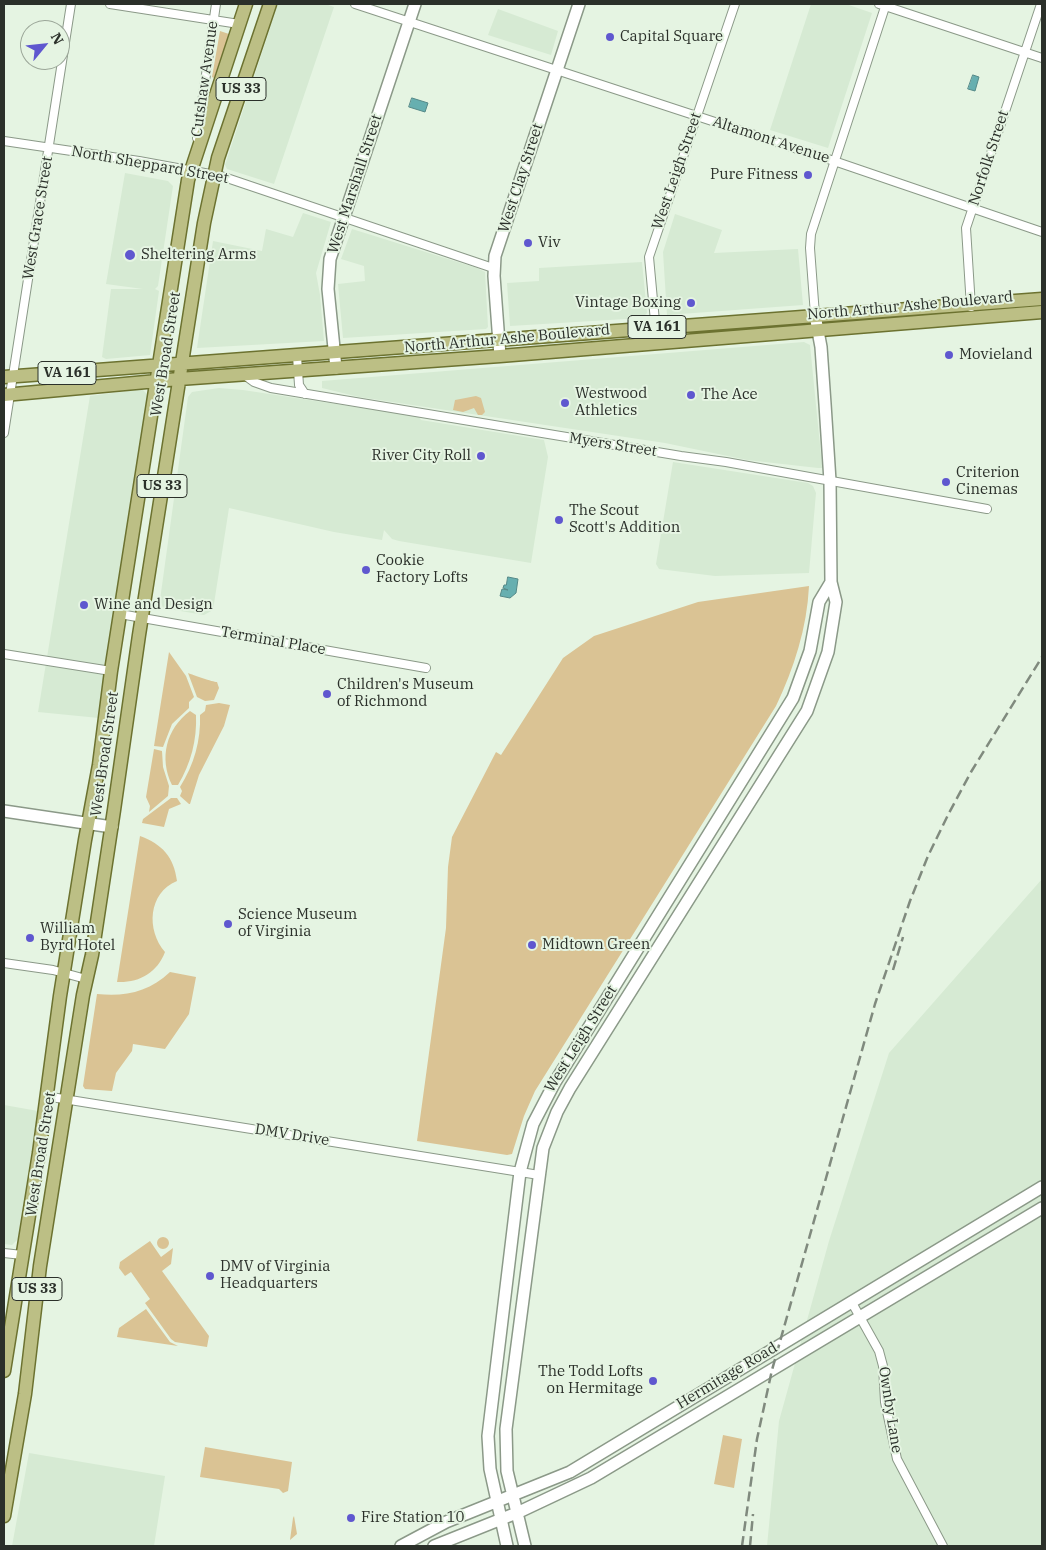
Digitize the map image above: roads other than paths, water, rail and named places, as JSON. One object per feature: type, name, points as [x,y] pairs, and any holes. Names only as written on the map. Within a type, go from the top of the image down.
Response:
[{"type":"main road","name":"West Broad Street","points":[[4,1371],[64,973],[103,737],[111,670],[190,170],[246,4]]},
{"type":"main road","name":"West Broad Street","points":[[4,1516],[5,1501],[26,1394],[40,1266],[112,826],[141,618],[200,243],[214,174],[270,4]]},
{"type":"main road","name":"North Arthur Ashe Boulevard","points":[[8,377],[1042,299]]},
{"type":"main road","name":"North Arthur Ashe Boulevard","points":[[7,395],[179,379],[298,372],[1042,312]]},
{"type":"street","name":"West Grace Street","points":[[4,432],[8,377],[49,148],[71,4]]},
{"type":"street","points":[[110,4],[240,24]]},
{"type":"street","name":"Cutshaw Avenue","points":[[195,154],[216,4]]},
{"type":"street","name":"Altamont Avenue","points":[[355,4],[834,161],[1042,232]]},
{"type":"street","name":"West Marshall Street","points":[[336,368],[328,269],[415,4]]},
{"type":"street","name":"West Clay Street","points":[[500,356],[493,268],[579,4]]},
{"type":"street","name":"West Leigh Street","points":[[657,343],[649,256],[735,4]]},
{"type":"street","points":[[815,315],[810,248],[811,234],[883,4],[1042,58]]},
{"type":"street","name":"Norfolk Street","points":[[972,317],[966,228],[1041,4]]},
{"type":"street","name":"North Sheppard Street","points":[[4,141],[214,174],[493,268]]},
{"type":"street","name":"West Leigh Street","points":[[525,1546],[507,1471],[506,1429],[539,1175],[547,1134],[570,1088],[807,711],[819,680],[832,632],[836,602],[831,582],[830,481],[821,347],[815,315]]},
{"type":"street","points":[[297,356],[299,385],[305,394]]},
{"type":"street","name":"Myers Street","points":[[243,374],[262,386],[305,394],[726,462],[986,509]]},
{"type":"street","name":"West Leigh Street","points":[[507,1546],[490,1470],[488,1436],[520,1172],[533,1124],[554,1082],[793,698],[810,651],[819,602],[831,582]]},
{"type":"street","name":"Terminal Place","points":[[120,614],[426,668]]},
{"type":"street","points":[[4,654],[111,670]]},
{"type":"street","points":[[4,811],[112,826]]},
{"type":"street","points":[[4,963],[64,973],[86,979]]},
{"type":"street","name":"DMV Drive","points":[[45,1096],[539,1175]]},
{"type":"street","name":"Hermitage Road","points":[[401,1546],[446,1522],[570,1472],[1042,1187]]},
{"type":"street","name":"Hermitage Road","points":[[434,1546],[516,1513],[591,1478],[1042,1208]]},
{"type":"street","points":[[4,1252],[22,1254]]},
{"type":"street","name":"Ownby Lane","points":[[851,1301],[879,1351],[883,1366],[885,1402],[897,1460],[943,1546]]},
{"type":"water","points":[[973,75],[979,77],[975,91],[968,89]]},
{"type":"water","points":[[412,98],[428,103],[425,112],[409,107]]},
{"type":"water","points":[[508,577],[518,579],[516,593],[510,598],[500,596],[502,589],[508,590],[503,588]]},
{"type":"railway","points":[[742,1546],[757,1439],[772,1370],[875,1004],[910,901],[928,856],[971,772],[1042,657]]},
{"type":"railway","points":[[893,970],[903,937]]},
{"type":"railway","points":[[750,1546],[753,1514]]},
{"type":"place","name":"Capital Square","points":[[610,37]]},
{"type":"place","name":"Pure Fitness","points":[[808,175]]},
{"type":"place","name":"Viv","points":[[528,243]]},
{"type":"place","name":"Sheltering Arms","points":[[130,255]]},
{"type":"place","name":"Vintage Boxing","points":[[691,303]]},
{"type":"place","name":"Movieland","points":[[949,355]]},
{"type":"place","name":"The Ace","points":[[691,395]]},
{"type":"place","name":"Westwood Athletics","points":[[565,403]]},
{"type":"place","name":"River City Roll","points":[[481,456]]},
{"type":"place","name":"Criterion Cinemas","points":[[946,482]]},
{"type":"place","name":"The Scout Scott's Addition","points":[[559,520]]},
{"type":"place","name":"Cookie Factory Lofts","points":[[366,570]]},
{"type":"place","name":"Wine and Design","points":[[84,605]]},
{"type":"place","name":"Children's Museum of Richmond","points":[[327,694]]},
{"type":"place","name":"Science Museum of Virginia","points":[[228,924]]},
{"type":"place","name":"William Byrd Hotel","points":[[30,938]]},
{"type":"place","name":"Midtown Green","points":[[532,945]]},
{"type":"place","name":"DMV of Virginia Headquarters","points":[[210,1276]]},
{"type":"place","name":"The Todd Lofts on Hermitage","points":[[653,1381]]},
{"type":"place","name":"Fire Station 10","points":[[351,1518]]}]
